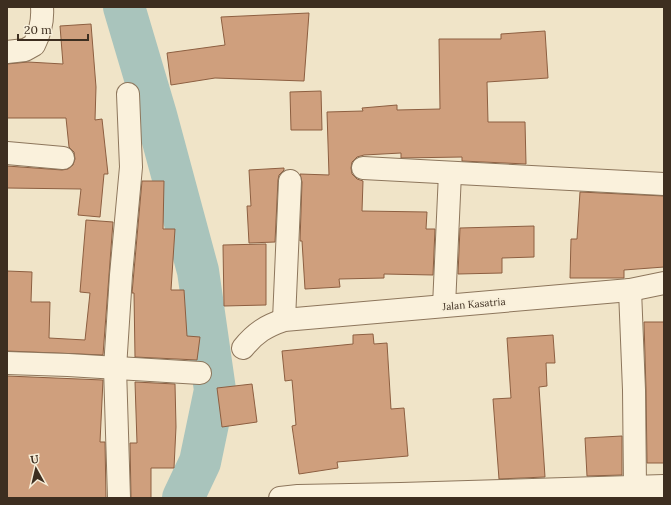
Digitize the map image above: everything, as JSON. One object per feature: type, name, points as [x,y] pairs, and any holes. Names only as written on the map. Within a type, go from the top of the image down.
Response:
[{"type":"street","points":[[7,52],[25,50],[34,45],[40,30],[43,15],[42,7]]},
{"type":"street","points":[[120,498],[115,368],[121,275],[131,166],[128,94]]},
{"type":"street","points":[[7,153],[63,158]]},
{"type":"street","points":[[363,168],[664,184]]},
{"type":"street","points":[[444,306],[450,173]]},
{"type":"street","points":[[284,320],[290,181]]},
{"type":"street","name":"Jalan Kasatria","points":[[243,348],[260,330],[271,324],[284,320],[630,290],[664,283]]},
{"type":"street","points":[[630,290],[634,390],[635,487]]},
{"type":"street","points":[[7,363],[200,373]]},
{"type":"street","points":[[280,498],[298,496],[401,496],[664,486]]},
{"type":"building","points":[[309,13],[304,81],[215,78],[171,85],[167,53],[225,45],[221,17]]},
{"type":"building","points":[[91,24],[96,87],[95,120],[102,119],[108,174],[104,174],[100,217],[78,215],[81,189],[7,188],[7,166],[62,170],[68,169],[73,165],[75,159],[74,152],[69,147],[66,118],[7,118],[7,64],[28,62],[63,64],[60,26]]},
{"type":"building","points":[[545,31],[548,78],[487,82],[488,122],[525,122],[526,164],[462,161],[462,157],[401,158],[401,153],[364,155],[357,157],[352,162],[352,174],[357,179],[363,181],[362,211],[427,212],[426,229],[435,229],[433,275],[384,274],[384,278],[339,279],[340,287],[305,289],[302,241],[300,241],[302,182],[300,174],[329,175],[327,112],[363,111],[362,108],[397,105],[397,110],[440,109],[439,39],[501,39],[501,34]]},
{"type":"building","points":[[321,91],[322,130],[291,130],[290,92]]},
{"type":"building","points":[[284,168],[279,175],[278,180],[275,242],[249,243],[247,206],[251,206],[249,170]]},
{"type":"building","points":[[142,181],[164,181],[163,229],[175,229],[171,290],[184,290],[187,336],[200,337],[197,360],[135,357],[134,293],[132,293]]},
{"type":"building","points":[[580,192],[664,196],[664,267],[624,270],[624,278],[570,278],[571,239],[577,239]]},
{"type":"building","points":[[86,220],[113,222],[103,355],[7,351],[7,271],[32,272],[31,302],[50,302],[49,338],[85,340],[90,293],[80,292]]},
{"type":"building","points":[[534,226],[534,257],[502,258],[502,273],[458,274],[460,228]]},
{"type":"building","points":[[266,244],[266,305],[224,306],[223,245]]},
{"type":"building","points":[[644,322],[664,322],[664,463],[647,463]]},
{"type":"building","points":[[373,334],[374,344],[387,343],[391,409],[404,408],[408,456],[337,462],[338,468],[299,474],[292,426],[296,425],[292,380],[285,381],[282,351],[353,344],[353,335]]},
{"type":"building","points":[[553,335],[555,363],[546,363],[547,386],[539,387],[545,477],[499,479],[493,399],[511,398],[507,338]]},
{"type":"building","points":[[7,376],[103,380],[100,442],[105,442],[106,498],[7,498]]},
{"type":"building","points":[[135,382],[175,384],[176,427],[174,468],[151,468],[151,498],[131,498],[130,443],[137,443]]},
{"type":"building","points":[[252,384],[257,422],[222,427],[217,388]]},
{"type":"building","points":[[622,436],[622,475],[587,476],[585,438]]},
{"type":"waterway","points":[[124,7],[156,115],[198,271],[215,390],[200,462],[183,498]]}]
